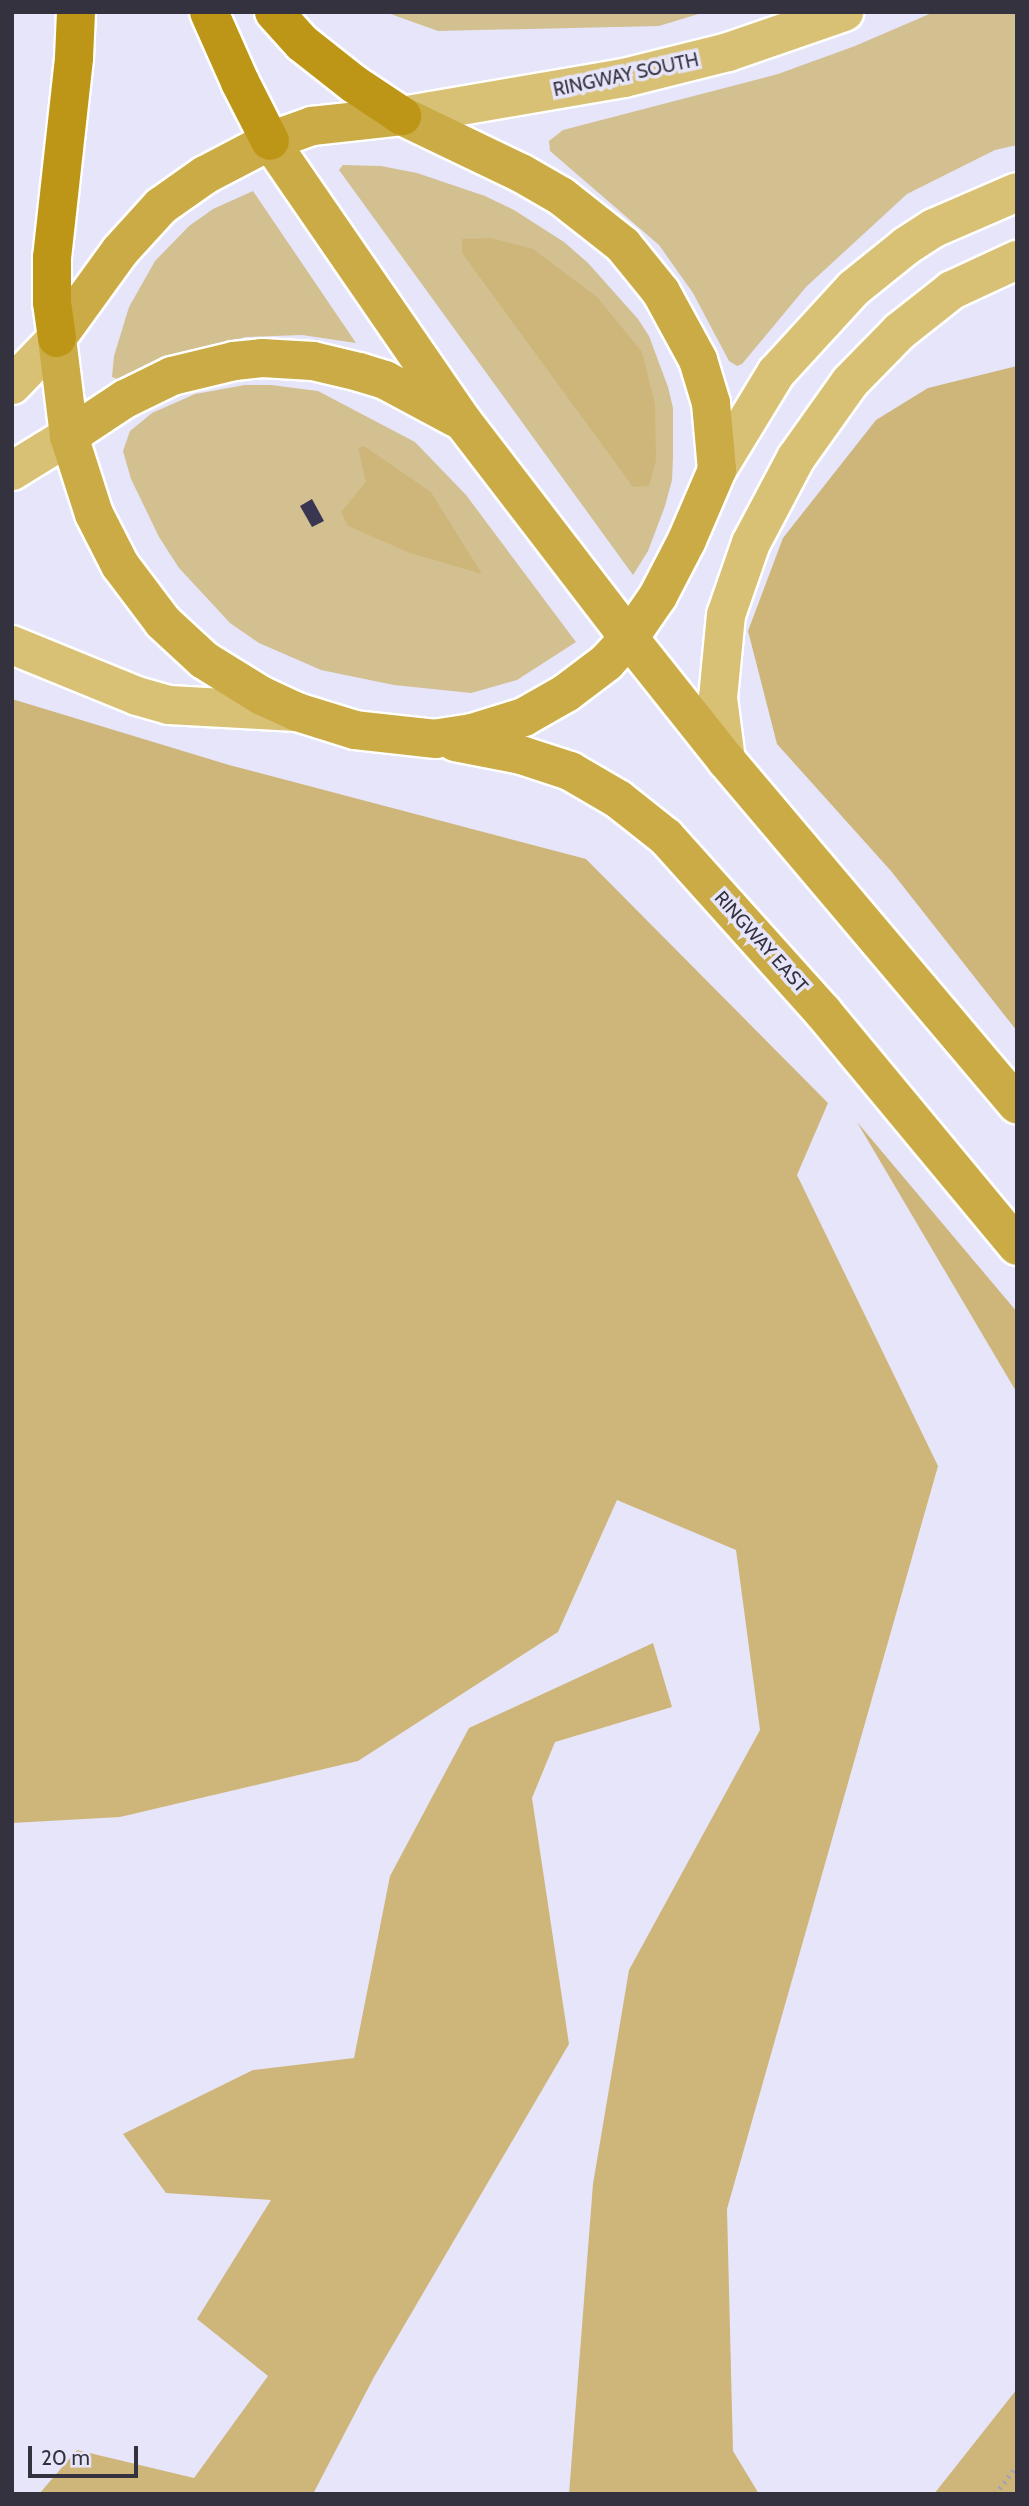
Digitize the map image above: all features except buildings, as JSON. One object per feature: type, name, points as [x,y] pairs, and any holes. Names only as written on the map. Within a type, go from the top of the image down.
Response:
[{"type":"highway","points":[[76,12],[74,58],[52,258],[52,302],[69,436],[85,490],[106,540],[132,583],[163,622],[204,660],[262,696],[298,712],[355,730],[436,739],[510,723],[534,712],[589,677],[629,638],[673,569],[717,470],[711,403],[698,360],[661,292],[623,245],[561,196],[522,173],[402,116],[354,84],[302,43],[274,12]]},
{"type":"highway","points":[[209,12],[240,82],[271,141],[464,422],[726,760],[1017,1104]]},
{"type":"highway","points":[[57,338],[98,277],[162,206],[205,175],[271,141],[312,126],[402,116]]},
{"type":"highway","points":[[69,436],[125,399],[172,376],[234,361],[262,358],[313,361],[385,380],[464,422]]},
{"type":"highway","name":"RINGWAY EAST","points":[[436,739],[552,763],[618,799],[667,837],[823,1012],[1017,1246]]},
{"type":"main road","name":"RINGWAY SOUTH","points":[[402,116],[624,78],[749,45],[844,12]]},
{"type":"main road","points":[[717,470],[776,373],[854,288],[906,246],[934,228],[1017,192]]},
{"type":"main road","points":[[726,760],[718,698],[726,614],[751,543],[796,458],[850,382],[900,331],[953,290],[1017,260]]},
{"type":"main road","points":[[12,385],[57,338]]},
{"type":"main road","points":[[12,471],[69,436]]},
{"type":"main road","points":[[12,645],[137,696],[169,705],[298,712]]},
{"type":"path","points":[[995,2494],[1017,2466]]},
{"type":"shaded area","points":[[385,12],[705,12],[659,26],[438,31]]},
{"type":"shaded area","points":[[934,12],[1017,12],[1017,145],[995,150],[907,194],[806,287],[742,364],[737,366],[729,361],[693,293],[659,245],[550,151],[549,141],[563,130],[778,74],[855,46]]},
{"type":"shaded area","points":[[343,165],[381,166],[417,173],[485,196],[514,210],[564,242],[588,263],[638,319],[649,336],[668,387],[673,408],[673,458],[672,480],[665,506],[648,551],[633,575],[339,170]]},
{"type":"shaded area","points":[[253,191],[356,343],[302,335],[246,337],[170,355],[118,379],[112,377],[114,356],[129,307],[155,261],[189,226],[213,209]]},
{"type":"shaded area","points":[[491,238],[533,249],[597,297],[642,352],[655,404],[656,461],[649,486],[633,487],[462,253],[462,239]]},
{"type":"shaded area","points":[[1017,366],[1017,1031],[891,871],[777,744],[748,631],[783,538],[876,420],[928,388]]},
{"type":"shaded area","points":[[245,385],[271,385],[318,391],[415,442],[466,495],[576,642],[517,680],[471,693],[394,685],[321,670],[259,643],[230,623],[179,568],[159,537],[131,479],[123,451],[130,431],[152,413],[195,394]]},
{"type":"shaded area","points":[[364,446],[431,492],[482,574],[410,553],[348,526],[341,512],[366,482],[358,448]]},
{"type":"shaded area","points":[[12,699],[229,765],[586,859],[828,1103],[797,1175],[938,1466],[727,2209],[733,2451],[759,2494],[569,2494],[593,2184],[629,1970],[760,1730],[736,1550],[617,1500],[558,1632],[358,1761],[120,1817],[12,1823]]},
{"type":"shaded area","points":[[857,1122],[1017,1312],[1017,1393]]},
{"type":"shaded area","points":[[653,1643],[672,1707],[555,1742],[532,1798],[569,2044],[374,2377],[313,2494],[39,2494],[77,2450],[194,2478],[268,2376],[197,2319],[271,2200],[166,2193],[123,2134],[253,2070],[354,2058],[390,1876],[469,1728]]},
{"type":"shaded area","points":[[1017,2389],[1017,2494],[934,2494]]}]
